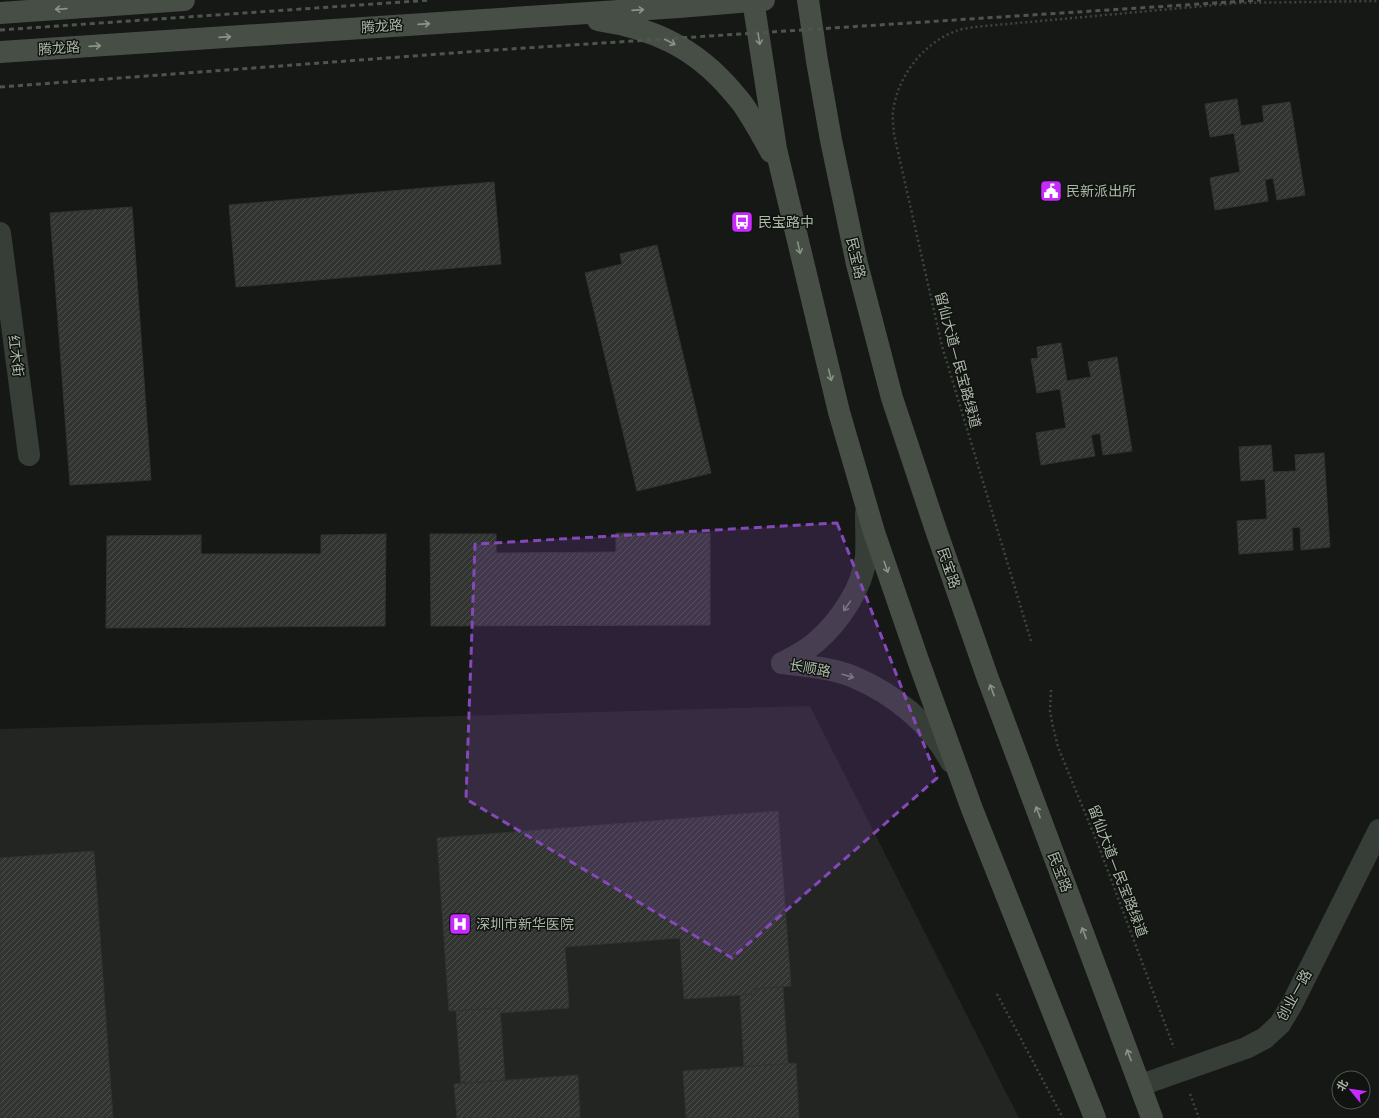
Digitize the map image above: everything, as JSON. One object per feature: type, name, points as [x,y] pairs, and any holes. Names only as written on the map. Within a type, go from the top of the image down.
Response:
[{"type":"main road","points":[[0,13],[184,0]]},
{"type":"main road","points":[[757,0],[776,149],[782,177],[839,412],[877,540],[962,782],[1095,1118]]},
{"type":"main road","name":"腾龙路","points":[[0,52],[757,0]]},
{"type":"main road","name":"民宝路","points":[[808,0],[830,133],[855,256],[892,398],[987,676],[1141,1085],[1152,1118]]},
{"type":"main road","points":[[566,14],[613,22],[646,31],[670,41],[693,54],[724,83],[746,108],[772,154],[782,177]]},
{"type":"street","name":"红木街","points":[[0,233],[29,455]]},
{"type":"street","name":"长顺路","points":[[866,501],[866,558],[860,579],[851,601],[836,622],[816,643],[782,663],[819,668],[853,677],[878,690],[908,710],[928,729],[946,753],[962,782]]},
{"type":"street","name":"创业一路","points":[[1141,1085],[1246,1048],[1265,1038],[1280,1024],[1292,1004],[1379,830]]},
{"type":"path","name":"留仙大道—民宝路绿道","points":[[1031,642],[942,346],[894,134],[893,113],[896,96],[903,80],[914,63],[930,46],[956,31],[974,27],[1237,4],[1379,1]]},
{"type":"path","name":"留仙大道—民宝路绿道","points":[[1051,690],[1050,711],[1058,747],[1099,847],[1175,1050]]},
{"type":"path","points":[[997,994],[1063,1118]]},
{"type":"path","points":[[1189,1091],[1199,1118]]},
{"type":"highlighted area","points":[[837,523],[937,778],[732,958],[466,799],[475,544]]},
{"type":"shaded area","name":"深圳市新华医院","points":[[810,706],[1019,1118],[0,1118],[0,729]]},
{"type":"building","points":[[1237,99],[1241,126],[1264,122],[1262,106],[1290,102],[1305,195],[1277,200],[1273,178],[1265,180],[1268,201],[1215,210],[1210,178],[1240,172],[1234,133],[1210,137],[1205,104]]},
{"type":"building","points":[[494,182],[501,264],[236,287],[229,205]]},
{"type":"building","points":[[132,207],[151,480],[70,485],[50,213]]},
{"type":"building","points":[[657,245],[711,473],[637,491],[585,273],[622,264],[620,254]]},
{"type":"building","points":[[1061,343],[1067,381],[1091,377],[1088,362],[1117,357],[1132,451],[1103,455],[1100,433],[1091,435],[1095,456],[1041,465],[1036,433],[1066,428],[1060,389],[1037,393],[1031,359],[1038,358],[1037,347]]},
{"type":"building","points":[[1271,445],[1273,472],[1296,471],[1295,455],[1324,453],[1330,547],[1301,550],[1300,527],[1292,528],[1293,550],[1239,554],[1237,521],[1267,519],[1265,479],[1241,481],[1239,447]]},
{"type":"building","points":[[616,533],[710,533],[710,625],[431,626],[430,534],[496,534],[496,553],[616,552]]},
{"type":"building","points":[[386,534],[385,626],[106,628],[107,536],[201,535],[201,554],[321,554],[321,535]]},
{"type":"building","points":[[778,811],[791,986],[756,989],[756,994],[684,999],[680,938],[565,947],[569,1008],[500,1013],[500,1008],[449,1011],[437,838]]},
{"type":"building","points":[[94,851],[113,1118],[0,1118],[0,858]]},
{"type":"building","points":[[783,987],[788,1064],[744,1067],[740,995],[756,994],[756,989]]},
{"type":"building","points":[[500,1008],[505,1080],[461,1083],[456,1011]]},
{"type":"building","points":[[796,1063],[799,1118],[686,1118],[683,1071]]},
{"type":"building","points":[[578,1075],[580,1118],[457,1118],[454,1084]]},
{"type":"railway","points":[[0,30],[431,0]]},
{"type":"railway","points":[[0,87],[480,51],[1261,0]]},
{"type":"place","name":"民新派出所","points":[[1051,191]]},
{"type":"place","name":"民宝路中","points":[[742,222]]},
{"type":"place","name":"深圳市新华医院","points":[[460,924]]}]
